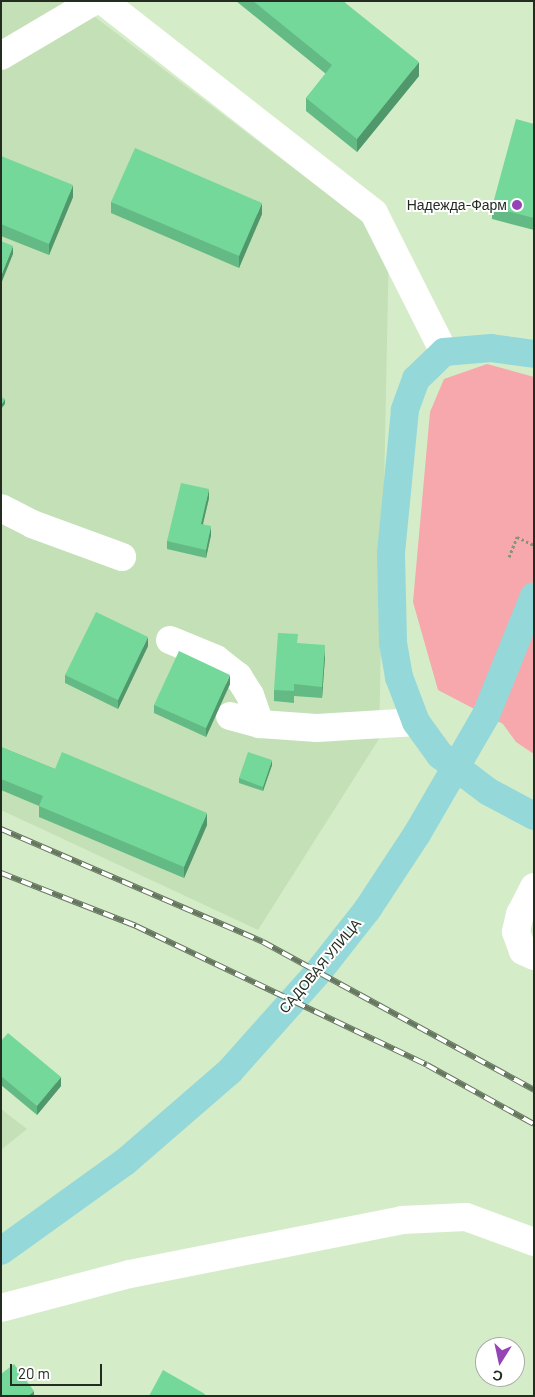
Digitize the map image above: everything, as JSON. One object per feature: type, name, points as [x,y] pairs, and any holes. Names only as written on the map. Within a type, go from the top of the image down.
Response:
[{"type":"main road","points":[[533,355],[491,348],[444,352],[416,379],[405,410],[396,486],[391,553],[393,643],[399,678],[416,722],[440,756],[489,792],[534,816]]},
{"type":"main road","name":"САДОВАЯ УЛИЦА","points":[[1,1251],[124,1162],[230,1071],[320,971],[367,910],[417,834],[486,715],[534,596]]},
{"type":"street","points":[[1,56],[94,1]]},
{"type":"street","points":[[103,1],[374,213],[444,352]]},
{"type":"street","points":[[1,508],[32,524],[122,557]]},
{"type":"street","points":[[170,640],[216,659],[238,676],[250,696],[260,724]]},
{"type":"street","points":[[230,716],[260,724],[317,728],[416,722]]},
{"type":"street","points":[[534,887],[520,914],[516,932],[523,951],[534,956]]},
{"type":"street","points":[[1,1308],[130,1274],[402,1220],[466,1217],[534,1242]]},
{"type":"path","points":[[509,557],[517,537],[534,545]]},
{"type":"shaded area","points":[[1,1],[74,1],[389,241],[379,739],[258,930],[1,810]]},
{"type":"shaded area","points":[[487,364],[534,377],[534,754],[516,742],[503,724],[438,690],[413,602],[430,412],[444,379]]},
{"type":"shaded area","points":[[1,1109],[27,1129],[1,1150]]},
{"type":"building","points":[[253,1],[343,1],[419,62],[357,139],[306,98],[332,65]]},
{"type":"building","points":[[516,119],[534,124],[534,218],[492,207]]},
{"type":"building","points":[[135,148],[262,203],[239,256],[111,202]]},
{"type":"building","points":[[1,156],[73,185],[49,244],[1,224]]},
{"type":"building","points":[[1,241],[13,246],[1,276]]},
{"type":"building","points":[[1,397],[5,399],[1,405]]},
{"type":"building","points":[[181,483],[209,489],[201,524],[211,526],[206,550],[167,541]]},
{"type":"building","points":[[96,612],[148,637],[118,700],[65,675]]},
{"type":"building","points":[[278,633],[298,634],[297,643],[325,645],[322,687],[294,684],[294,691],[274,690]]},
{"type":"building","points":[[179,651],[230,675],[206,728],[154,705]]},
{"type":"building","points":[[1,747],[55,769],[62,752],[207,813],[184,867],[39,806],[43,796],[1,779]]},
{"type":"building","points":[[248,752],[272,760],[263,787],[239,778]]},
{"type":"building","points":[[8,1033],[61,1077],[37,1106],[1,1076],[1,1041]]},
{"type":"building","points":[[14,1364],[34,1391],[28,1396],[3,1396],[1,1393],[1,1374]]},
{"type":"building","points":[[163,1370],[205,1394],[204,1396],[149,1396]]},
{"type":"railway","points":[[1,829],[263,942],[534,1090]]},
{"type":"railway","points":[[1,873],[136,926],[427,1065],[534,1124]]},
{"type":"place","name":"Надежда-Фарм","points":[[517,205]]}]
